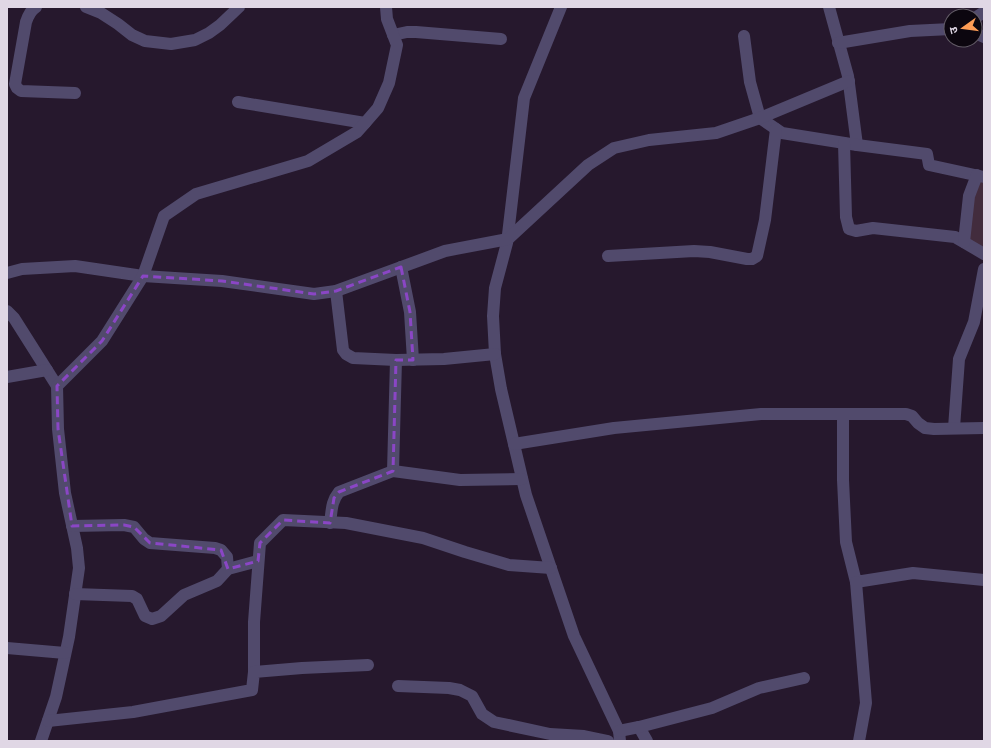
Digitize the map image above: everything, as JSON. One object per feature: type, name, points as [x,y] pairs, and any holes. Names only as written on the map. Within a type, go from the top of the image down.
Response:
[{"type":"street","points":[[36,7],[30,13],[26,22],[15,84],[21,91],[75,92]]},
{"type":"street","points":[[86,7],[101,13],[132,35],[145,40],[171,44],[195,40],[209,33],[239,7]]},
{"type":"street","points":[[57,386],[102,341],[143,276],[164,216],[196,194],[308,162],[357,132],[365,123],[378,108],[389,83],[397,45],[387,19],[386,7]]},
{"type":"street","points":[[561,7],[524,98],[508,239],[495,288],[492,316],[495,354],[501,389],[526,495],[574,636],[620,736],[639,728],[712,708],[759,688],[804,678]]},
{"type":"street","points":[[828,7],[848,76],[857,145]]},
{"type":"street","points":[[838,43],[910,30],[943,29]]},
{"type":"street","points":[[393,35],[416,32],[501,39]]},
{"type":"street","points":[[744,36],[750,82],[760,118],[782,133],[927,154],[929,164],[980,176],[969,196],[964,242]]},
{"type":"street","points":[[7,273],[22,269],[75,266],[143,276],[222,281],[314,294],[336,291],[445,251],[508,239],[588,165],[614,148],[649,140],[716,133],[760,118],[849,81]]},
{"type":"street","points":[[238,102],[365,123]]},
{"type":"street","points":[[608,256],[694,251],[710,252],[747,259],[752,259],[757,256],[765,220],[776,129]]},
{"type":"street","points":[[844,143],[846,217],[848,229],[856,231],[873,228],[955,237],[984,254]]},
{"type":"street","points":[[401,267],[410,312],[413,360]]},
{"type":"street","points":[[954,428],[959,359],[974,322],[984,268]]},
{"type":"street","points":[[336,291],[343,350],[346,354],[353,358],[413,360],[444,359],[495,354]]},
{"type":"street","points":[[7,311],[14,318],[57,386],[58,429],[65,493],[79,568],[69,637],[56,697],[41,741]]},
{"type":"street","points":[[393,470],[396,360]]},
{"type":"street","points":[[7,378],[47,370]]},
{"type":"street","points":[[843,414],[843,480],[846,542],[856,582],[866,703],[859,741]]},
{"type":"street","points":[[514,444],[614,428],[753,415],[906,414],[912,416],[925,428],[984,428]]},
{"type":"street","points":[[330,523],[334,498],[339,492],[393,470],[460,480],[522,479]]},
{"type":"street","points":[[48,721],[133,712],[252,690],[254,672],[254,622],[260,542],[283,520],[346,524],[423,538],[509,565],[551,568]]},
{"type":"street","points":[[72,526],[124,525],[134,527],[144,539],[150,542],[215,548],[222,550],[226,557],[228,569]]},
{"type":"street","points":[[75,594],[132,596],[137,599],[145,616],[152,619],[161,616],[184,595],[217,581],[228,569],[258,561]]},
{"type":"street","points":[[856,582],[913,573],[984,580]]},
{"type":"street","points":[[7,648],[65,654]]},
{"type":"street","points":[[254,672],[368,665]]},
{"type":"street","points":[[398,686],[449,688],[460,690],[472,696],[482,714],[494,722],[550,734],[584,736],[608,741]]},
{"type":"street","points":[[639,728],[648,741]]},
{"type":"highlighted area","points":[[401,267],[410,312],[413,360],[396,360],[393,471],[339,492],[334,498],[330,523],[283,520],[260,543],[258,561],[228,569],[221,550],[150,543],[134,527],[124,525],[72,526],[58,429],[57,386],[102,341],[143,276],[222,281],[314,294],[336,291]]},
{"type":"building","points":[[978,178],[984,179],[984,249],[971,242],[967,233]]}]
